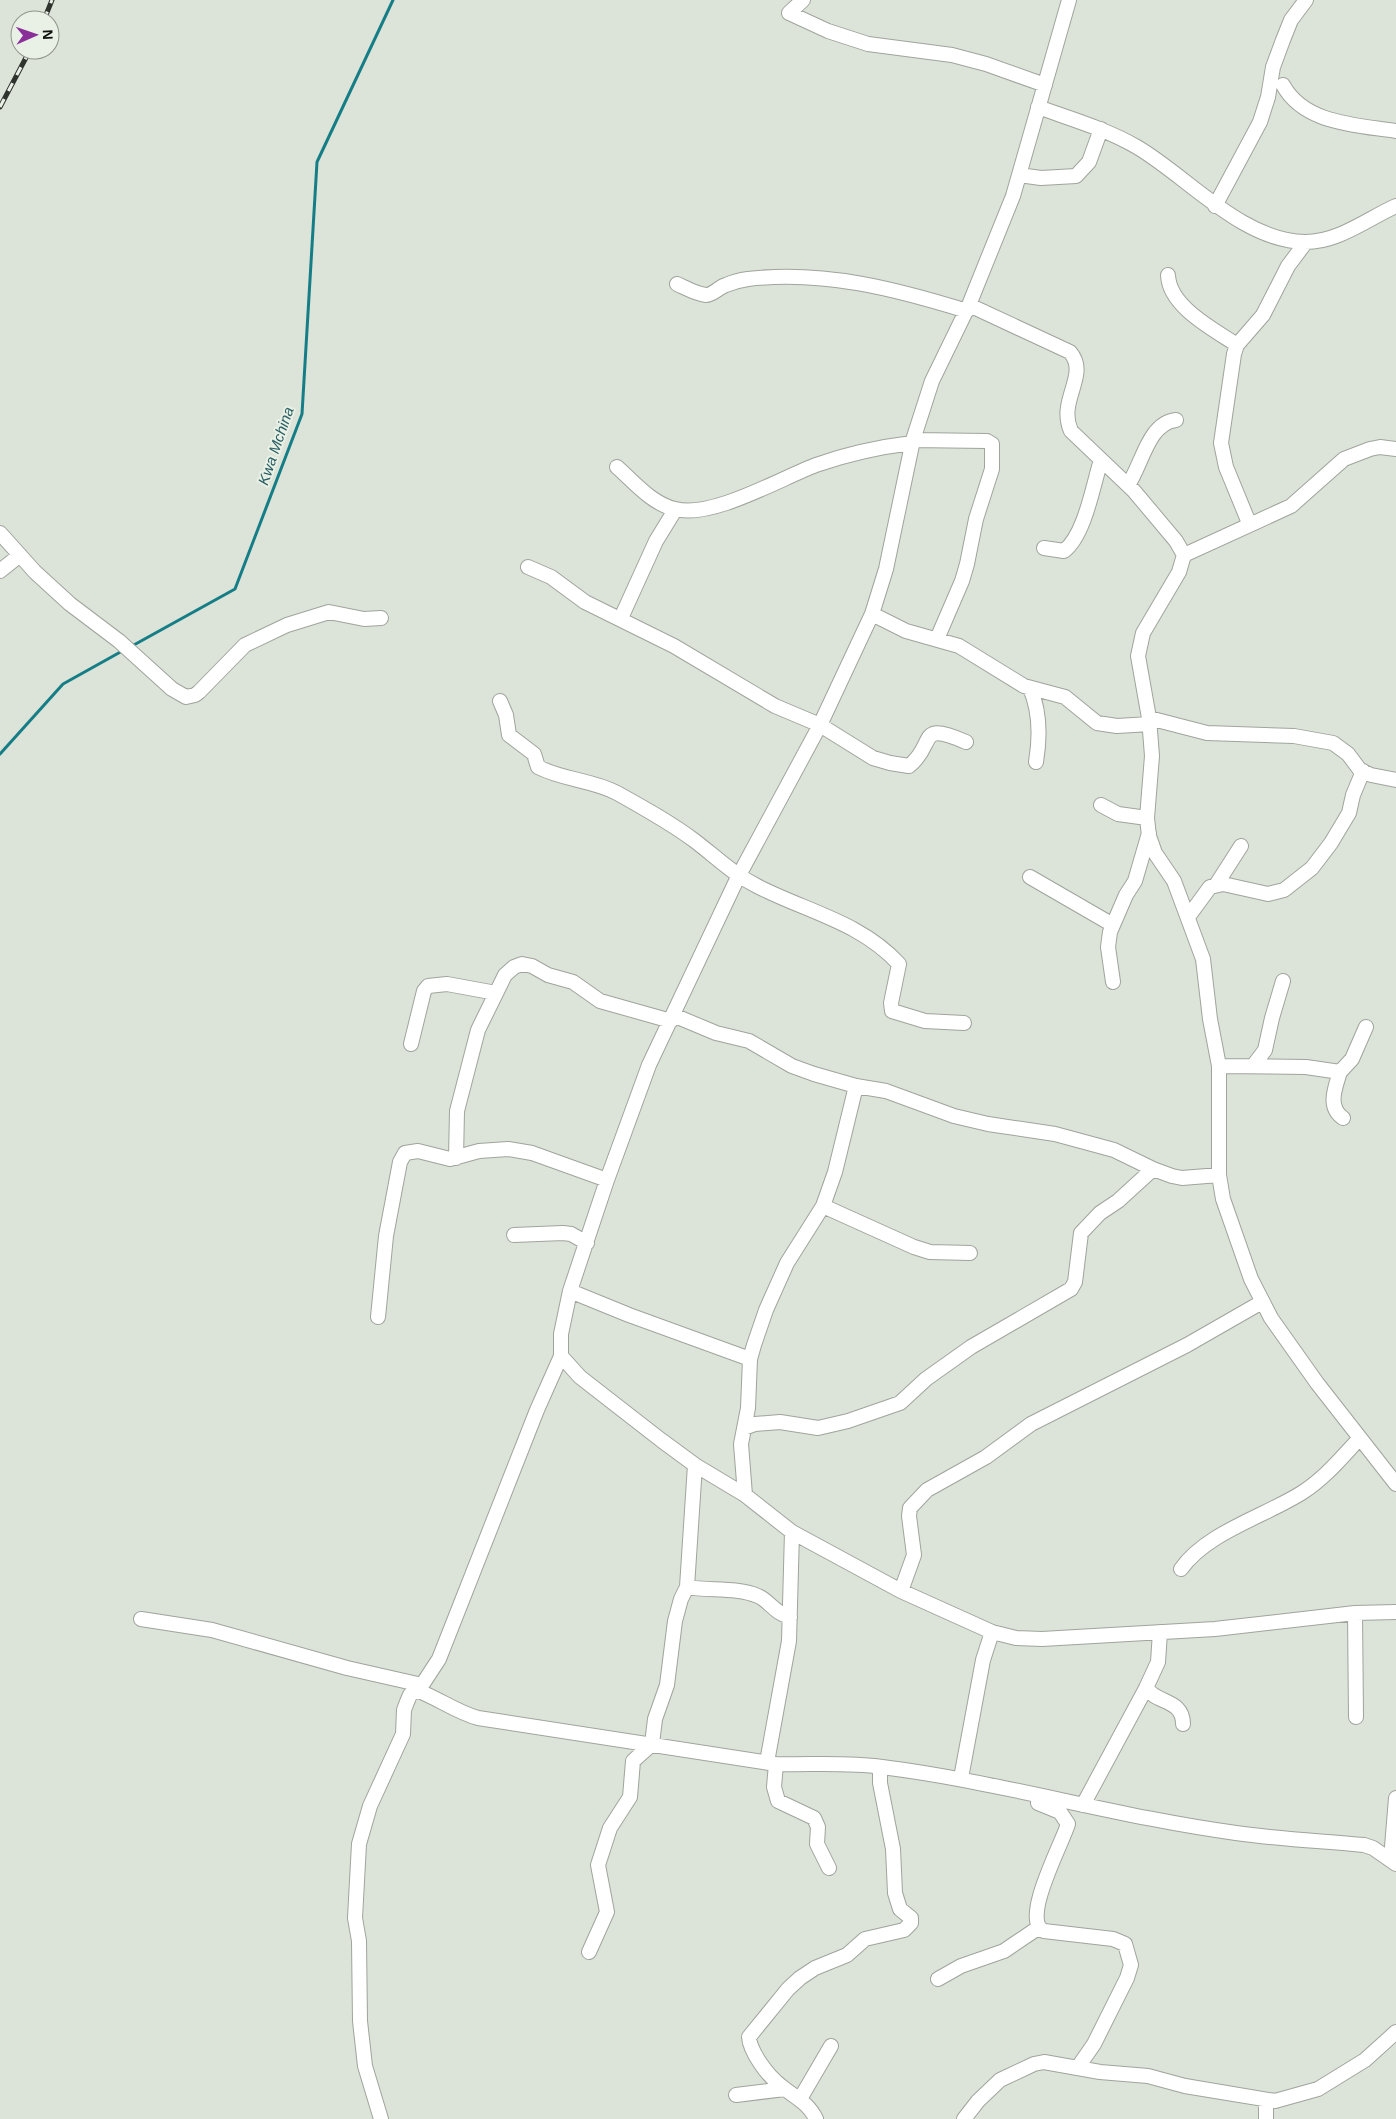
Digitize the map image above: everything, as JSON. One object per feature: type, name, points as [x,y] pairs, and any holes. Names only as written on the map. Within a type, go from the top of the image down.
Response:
[{"type":"street","points":[[803,0],[789,13],[828,31],[868,44],[952,55],[986,64],[1045,85]]},
{"type":"street","points":[[381,2119],[365,2066],[360,2020],[359,1941],[355,1918],[355,1886],[359,1844],[370,1806],[403,1734],[404,1710],[410,1695],[419,1688],[440,1659],[537,1410],[561,1356],[561,1334],[570,1290],[649,1064],[738,877],[820,725],[872,614],[886,569],[912,442],[932,382],[955,331],[968,308],[994,248],[1018,175],[1069,0]]},
{"type":"street","points":[[1215,206],[1260,122],[1268,97],[1273,67],[1283,40],[1291,20],[1306,0]]},
{"type":"street","points":[[1283,85],[1288,95],[1323,118],[1358,127],[1371,126],[1396,131]]},
{"type":"street","points":[[1038,108],[1121,138],[1163,163],[1215,206],[1276,237],[1306,242],[1340,235],[1396,206]]},
{"type":"street","points":[[1018,175],[1041,178],[1076,176],[1089,162],[1101,130]]},
{"type":"street","points":[[1249,523],[1226,467],[1222,443],[1237,345],[1263,315],[1288,266],[1306,242]]},
{"type":"street","points":[[1168,275],[1168,283],[1197,319],[1237,345]]},
{"type":"street","points":[[677,284],[705,295],[713,293],[725,285],[748,279],[802,278],[850,281],[968,308],[1062,347],[1074,356],[1077,360],[1078,368],[1066,409],[1067,422],[1079,440],[1128,485],[1176,542],[1184,555]]},
{"type":"street","points":[[1128,485],[1136,474],[1156,431],[1168,421],[1176,420]]},
{"type":"street","points":[[617,467],[654,499],[675,510],[695,510],[727,502],[765,489],[832,460],[878,447],[912,442],[987,441],[992,444],[993,448],[992,469],[976,519],[965,572],[937,639]]},
{"type":"street","points":[[1113,982],[1108,947],[1113,925],[1126,895],[1135,881],[1148,825],[1152,756],[1150,721],[1138,668],[1140,644],[1143,633],[1179,572],[1184,555],[1249,523],[1279,513],[1291,506],[1344,459],[1380,447],[1396,449]]},
{"type":"street","points":[[1044,548],[1064,551],[1074,540],[1080,528],[1101,460]]},
{"type":"street","points":[[621,618],[656,541],[675,510]]},
{"type":"street","points":[[0,533],[70,604],[120,641],[172,689],[186,697],[199,692],[245,645],[287,625],[329,612],[364,619],[381,618]]},
{"type":"street","points":[[0,571],[20,555]]},
{"type":"street","points":[[528,567],[551,577],[585,602],[621,618],[689,654],[774,706],[820,725],[873,758],[904,766],[912,764],[929,736],[935,732],[966,742]]},
{"type":"street","points":[[872,614],[906,631],[937,639],[970,651],[1030,688],[1065,696],[1097,723],[1117,726],[1150,721],[1207,733],[1294,736],[1333,743],[1340,747],[1370,775],[1396,780]]},
{"type":"street","points":[[1030,688],[1036,701],[1038,716],[1036,762]]},
{"type":"street","points":[[500,701],[506,715],[508,735],[534,754],[538,767],[550,773],[594,784],[615,792],[682,831],[738,877],[769,892],[827,915],[885,948],[899,964],[891,1003],[892,1011],[925,1022],[964,1023]]},
{"type":"street","points":[[1216,885],[1235,886],[1261,894],[1276,893],[1284,890],[1312,868],[1331,844],[1349,813],[1353,795],[1364,771]]},
{"type":"street","points":[[1101,805],[1118,814],[1148,825]]},
{"type":"street","points":[[1148,825],[1155,852],[1174,881],[1202,959],[1210,1019],[1219,1066],[1219,1175],[1229,1222],[1262,1302],[1283,1337],[1359,1439],[1396,1484]]},
{"type":"street","points":[[1188,917],[1206,891],[1216,885],[1241,846]]},
{"type":"street","points":[[1030,877],[1113,925]]},
{"type":"street","points":[[456,1158],[457,1111],[478,1030],[508,970],[526,964],[548,975],[573,982],[600,1001],[672,1018],[716,1033],[749,1041],[792,1066],[814,1074],[856,1086],[886,1091],[962,1118],[1055,1134],[1114,1150],[1153,1170],[1182,1178],[1219,1175]]},
{"type":"street","points":[[1253,1066],[1265,1050],[1283,981]]},
{"type":"street","points":[[411,1044],[424,991],[428,986],[447,984],[496,993]]},
{"type":"street","points":[[1343,1118],[1334,1109],[1333,1098],[1340,1072],[1352,1059],[1366,1027]]},
{"type":"street","points":[[1219,1066],[1306,1067],[1340,1072]]},
{"type":"street","points":[[744,1495],[741,1444],[748,1408],[750,1359],[766,1310],[788,1263],[823,1206],[835,1172],[856,1086]]},
{"type":"street","points":[[378,1317],[386,1236],[404,1153],[418,1151],[441,1158],[456,1158],[479,1150],[508,1149],[532,1153],[607,1180]]},
{"type":"street","points":[[744,1428],[755,1424],[780,1422],[818,1428],[848,1421],[900,1403],[926,1379],[971,1347],[1071,1289],[1075,1282],[1080,1232],[1094,1218],[1126,1195],[1153,1170]]},
{"type":"street","points":[[823,1206],[914,1248],[930,1252],[970,1253]]},
{"type":"street","points":[[514,1235],[564,1233],[571,1234],[587,1243]]},
{"type":"street","points":[[570,1290],[629,1315],[750,1359]]},
{"type":"street","points":[[901,1591],[914,1555],[908,1516],[910,1508],[927,1490],[992,1453],[1031,1424],[1179,1349],[1262,1302]]},
{"type":"street","points":[[561,1356],[580,1377],[695,1465],[744,1495],[792,1532],[901,1591],[992,1632],[1016,1638],[1042,1639],[1251,1626],[1355,1614],[1396,1612]]},
{"type":"street","points":[[1181,1569],[1194,1554],[1223,1535],[1304,1492],[1321,1478],[1359,1439]]},
{"type":"street","points":[[589,1952],[607,1912],[598,1865],[610,1828],[630,1797],[633,1762],[652,1744],[654,1719],[667,1685],[675,1621],[681,1599],[687,1587],[695,1465]]},
{"type":"street","points":[[792,1532],[789,1641],[772,1763],[774,1786],[778,1801],[814,1818],[818,1827],[817,1844],[829,1868]]},
{"type":"street","points":[[687,1587],[756,1595],[774,1610],[790,1618]]},
{"type":"street","points":[[1355,1614],[1356,1717]]},
{"type":"street","points":[[141,1619],[212,1630],[419,1688],[467,1715],[478,1718],[772,1763],[824,1766],[850,1764],[880,1766],[961,1778],[1025,1794],[1235,1833],[1364,1845],[1374,1848],[1394,1862]]},
{"type":"street","points":[[961,1778],[983,1660],[992,1632]]},
{"type":"street","points":[[1083,1805],[1158,1662],[1160,1632]]},
{"type":"street","points":[[1146,1688],[1149,1693],[1177,1707],[1182,1712],[1184,1724]]},
{"type":"street","points":[[816,2119],[806,2103],[777,2084],[752,2049],[749,2037],[751,2032],[800,1978],[815,1968],[848,1955],[865,1939],[904,1930],[911,1923],[911,1918],[900,1909],[895,1893],[893,1849],[880,1784],[880,1766]]},
{"type":"street","points":[[1025,1794],[1032,1800],[1060,1812],[1068,1824],[1037,1903],[1035,1918],[1038,1928],[1044,1931],[1113,1939],[1126,1944],[1130,1954],[1131,1965],[1126,1978],[1094,2044],[1078,2067]]},
{"type":"street","points":[[1394,1862],[1396,1798]]},
{"type":"street","points":[[938,1980],[961,1966],[1004,1951],[1038,1928]]},
{"type":"street","points":[[964,2119],[978,2101],[1000,2080],[1044,2062],[1100,2072],[1148,2076],[1185,2086],[1238,2094],[1266,2102],[1275,2101],[1318,2089],[1365,2060],[1396,2032]]},
{"type":"street","points":[[800,2099],[831,2046]]},
{"type":"street","points":[[736,2096],[785,2090]]},
{"type":"street","points":[[1266,2102],[1266,2119]]},
{"type":"waterway","name":"Kwa Mchina","points":[[132,646],[235,589],[302,414],[317,162],[393,0]]},
{"type":"waterway","name":"Kwa Mchina","points":[[0,754],[63,684],[124,650]]},
{"type":"railway","points":[[48,10],[52,0]]},
{"type":"railway","points":[[0,107],[25,60]]}]
